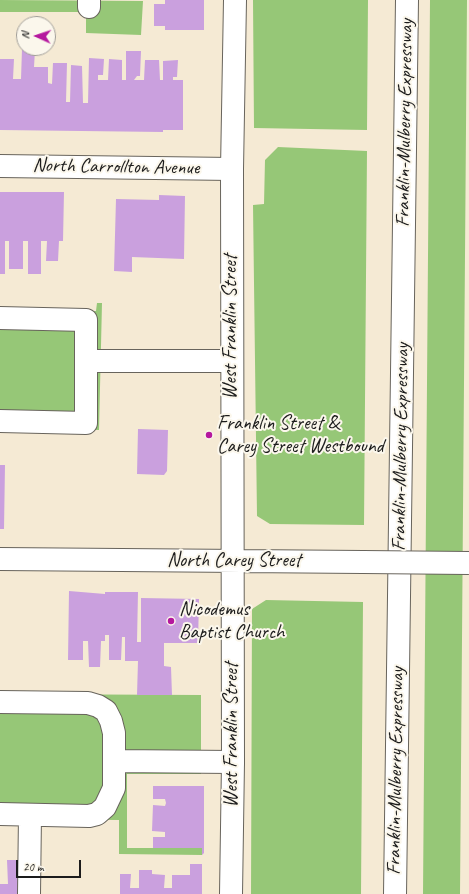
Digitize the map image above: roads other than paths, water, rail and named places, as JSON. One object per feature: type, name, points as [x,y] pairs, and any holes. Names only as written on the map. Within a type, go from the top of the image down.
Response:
[{"type":"main road","name":"West Franklin Street","points":[[231,894],[233,762],[231,361],[235,0]]},
{"type":"main road","name":"Franklin-Mulberry Expressway","points":[[395,894],[407,0]]},
{"type":"main road","name":"North Carrollton Avenue","points":[[0,166],[232,169]]},
{"type":"main road","points":[[0,318],[86,320],[86,423],[0,421]]},
{"type":"main road","points":[[86,361],[231,361]]},
{"type":"main road","name":"North Carey Street","points":[[0,559],[469,563]]},
{"type":"main road","points":[[0,702],[88,703],[98,706],[106,711],[111,721],[114,733],[114,788],[105,807],[97,814],[89,816],[0,814]]},
{"type":"main road","points":[[114,761],[233,762]]},
{"type":"main road","points":[[29,894],[30,815]]},
{"type":"place","name":"Franklin Street & Carey Street Westbound","points":[[209,435]]},
{"type":"place","name":"Nicodemus Baptist Church","points":[[171,621]]}]
